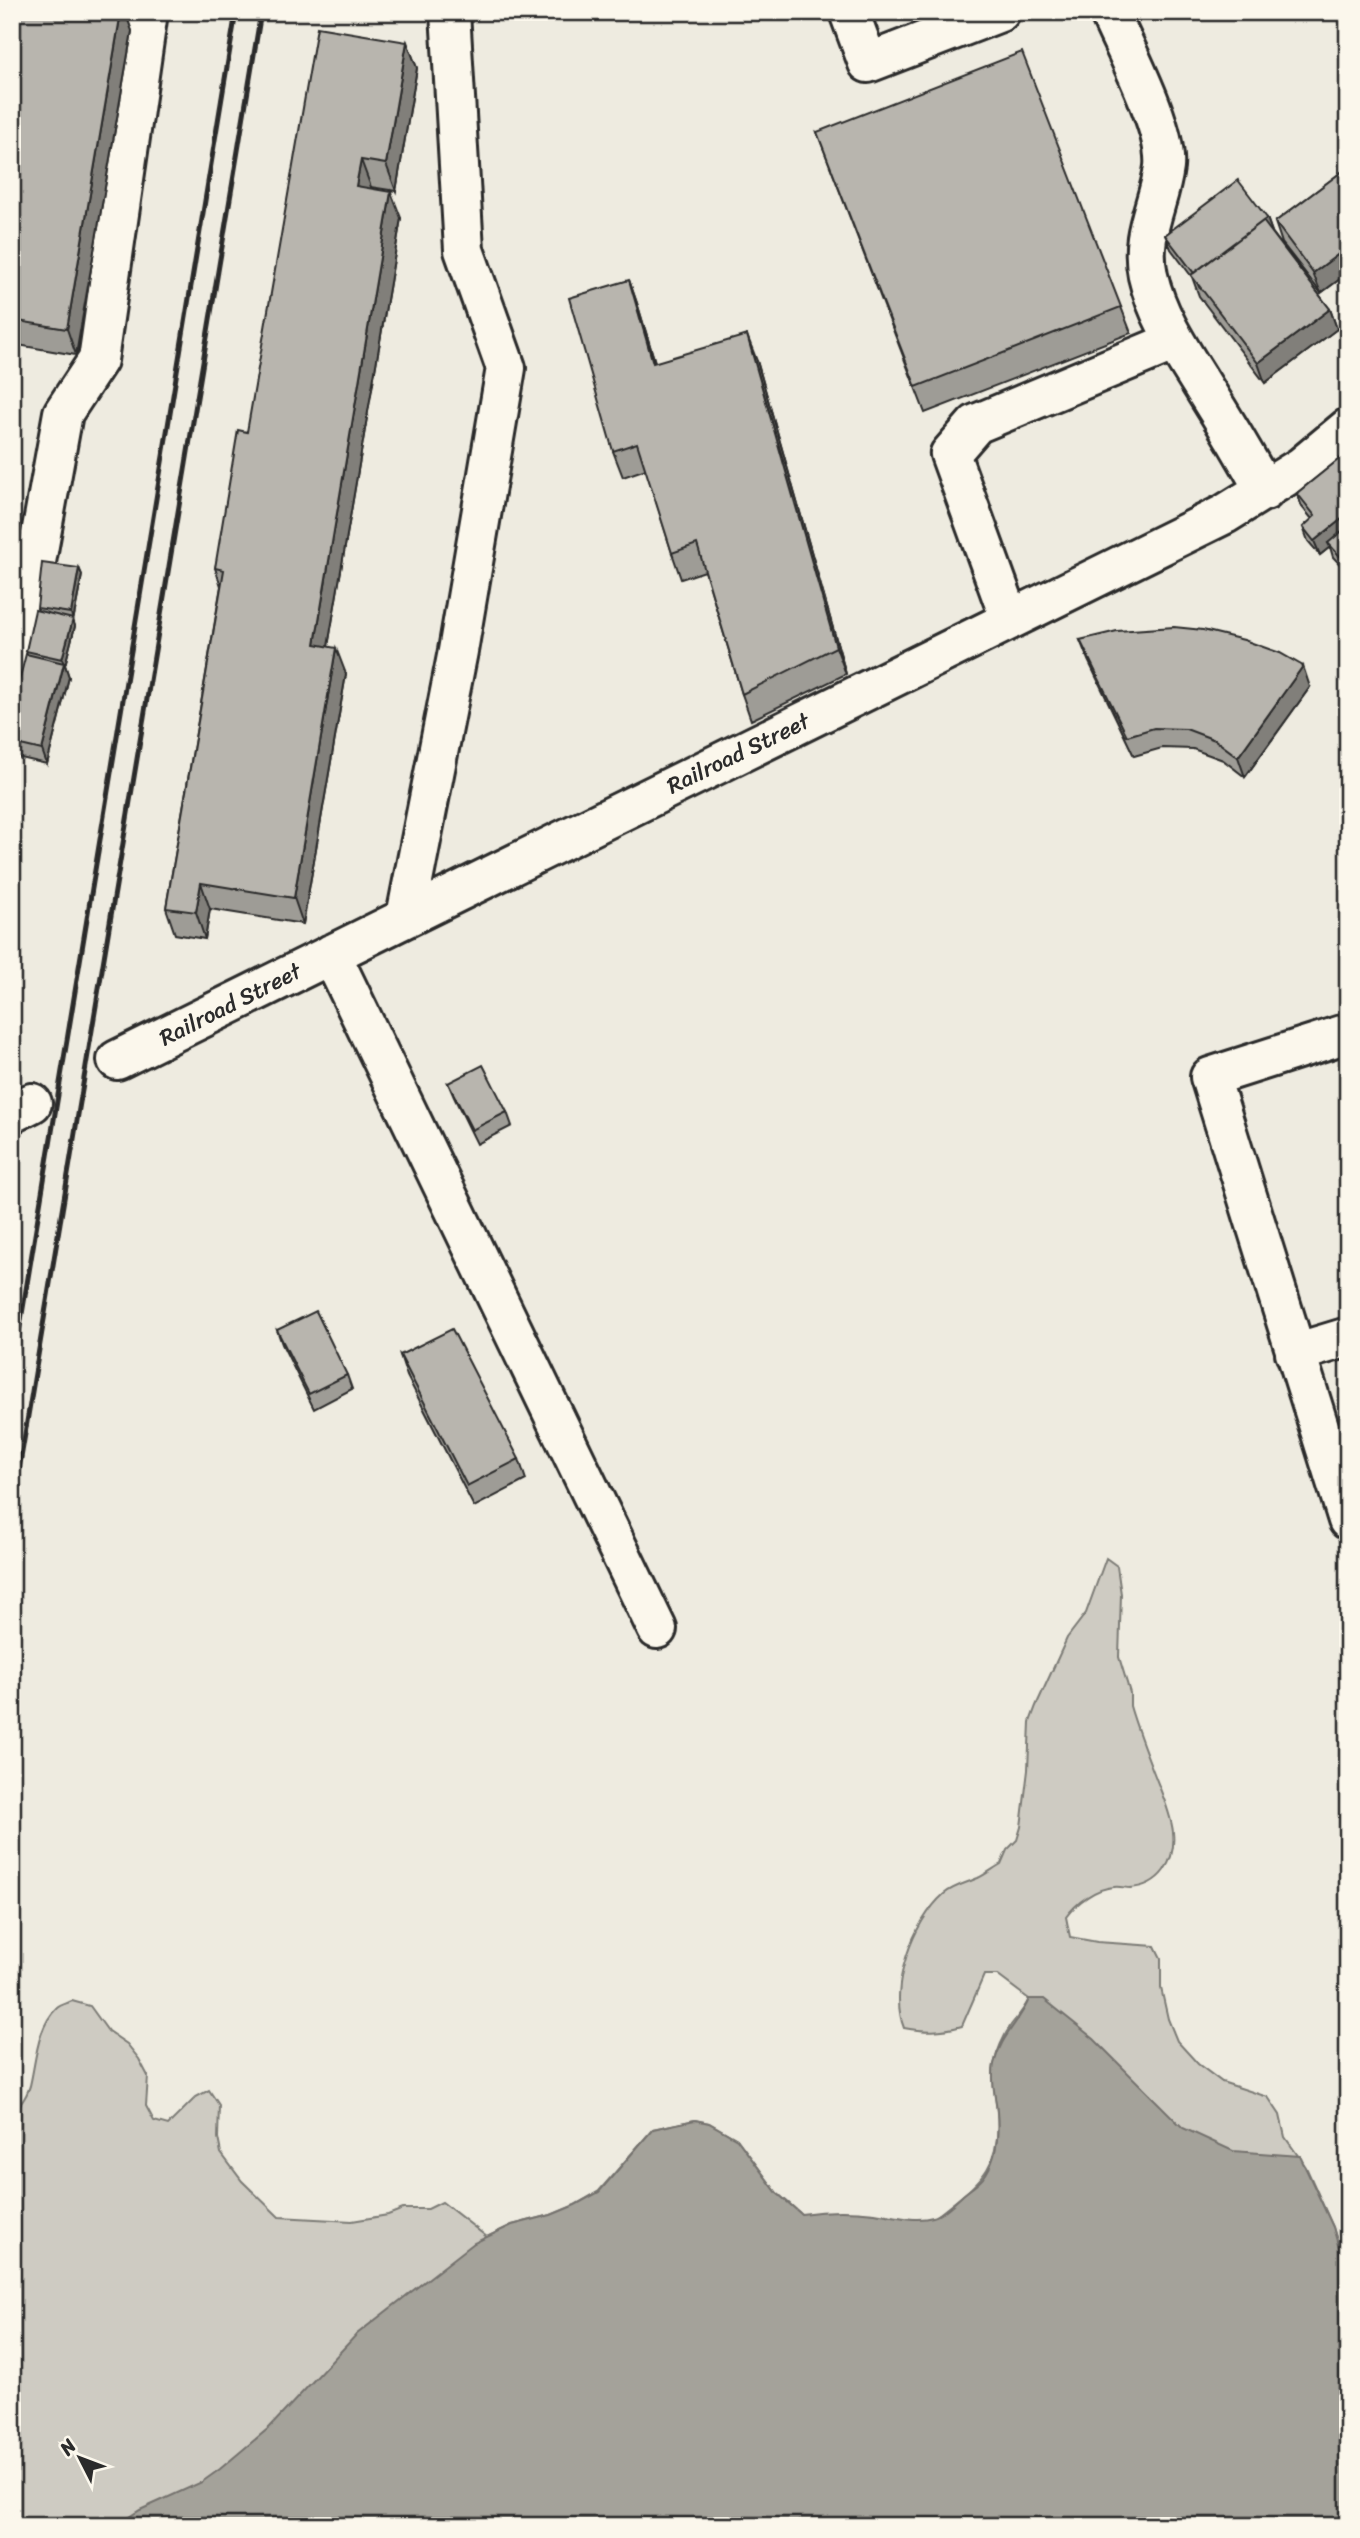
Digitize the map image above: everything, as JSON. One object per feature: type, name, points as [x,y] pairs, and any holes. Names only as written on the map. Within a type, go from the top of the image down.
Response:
[{"type":"street","points":[[12,694],[63,413],[98,360],[148,12]]},
{"type":"street","points":[[406,917],[458,651],[506,368],[464,250],[450,12]]},
{"type":"street","points":[[849,12],[868,63],[1000,12]]},
{"type":"street","points":[[1109,12],[1155,118],[1164,150],[1164,166],[1146,232],[1149,276],[1175,341],[1265,491]]},
{"type":"street","points":[[1010,620],[950,454],[976,424],[1175,341]]},
{"type":"street","name":"Railroad Street","points":[[117,1060],[1225,514],[1301,467],[1348,428]]},
{"type":"street","points":[[331,954],[657,1629]]},
{"type":"street","points":[[1348,1033],[1210,1077],[1348,1520]]},
{"type":"street","points":[[1296,1353],[1348,1337]]},
{"type":"shaded area","points":[[1106,1558],[1117,1566],[1121,1594],[1119,1657],[1130,1693],[1130,1706],[1168,1811],[1173,1843],[1169,1862],[1150,1883],[1130,1888],[1100,1890],[1075,1907],[1066,1917],[1070,1937],[1097,1942],[1155,1946],[1161,1958],[1161,1988],[1168,2019],[1177,2041],[1198,2064],[1222,2082],[1268,2097],[1280,2115],[1285,2137],[1306,2167],[1333,2227],[1348,2280],[1348,2526],[936,2217],[974,2185],[990,2163],[997,2133],[994,2065],[1005,2034],[1029,1999],[997,1975],[984,1975],[962,2026],[933,2031],[904,2028],[899,1994],[906,1956],[922,1921],[944,1894],[1001,1864],[1007,1850],[1017,1840],[1028,1770],[1030,1722],[1067,1638],[1086,1613]]},
{"type":"shaded area","points":[[1029,1999],[1044,1999],[1094,2039],[1183,2128],[1233,2151],[1300,2156],[1333,2227],[1348,2280],[1348,2526],[115,2526],[140,2510],[202,2482],[220,2469],[270,2427],[357,2334],[474,2243],[512,2225],[551,2215],[599,2192],[653,2129],[695,2120],[709,2123],[737,2139],[777,2193],[801,2214],[847,2211],[919,2219],[941,2214],[988,2171],[996,2146],[998,2128],[993,2082],[994,2064],[1001,2045]]},
{"type":"shaded area","points":[[72,2001],[90,2006],[108,2031],[127,2044],[139,2059],[148,2076],[146,2106],[154,2121],[168,2125],[196,2097],[209,2090],[219,2105],[218,2138],[221,2153],[242,2181],[279,2217],[352,2221],[388,2215],[403,2209],[428,2209],[442,2202],[487,2237],[512,2225],[551,2215],[575,2205],[599,2191],[653,2129],[695,2120],[709,2123],[737,2139],[777,2193],[801,2214],[324,2526],[12,2526],[12,2115],[28,2090],[46,2024],[57,2008]]},
{"type":"building","points":[[12,12],[121,12],[67,329],[12,320]]},
{"type":"building","points":[[317,27],[407,42],[386,164],[361,160],[356,186],[391,192],[315,644],[336,648],[294,898],[201,883],[196,912],[166,908],[224,570],[215,568],[238,430],[247,432]]},
{"type":"building","points":[[1022,52],[1121,307],[916,387],[817,132]]},
{"type":"building","points":[[1348,167],[1348,247],[1313,273],[1275,222]]},
{"type":"building","points":[[1238,180],[1267,218],[1194,273],[1165,235]]},
{"type":"building","points":[[1263,221],[1330,309],[1258,363],[1191,275]]},
{"type":"building","points":[[629,280],[653,363],[747,335],[836,647],[742,694],[697,544],[672,553],[637,443],[613,451],[569,298]]},
{"type":"building","points":[[1348,452],[1348,514],[1314,541],[1303,527],[1315,516],[1297,493]]},
{"type":"building","points":[[1348,526],[1348,565],[1328,543]]},
{"type":"building","points":[[42,563],[79,568],[71,613],[37,608]]},
{"type":"building","points":[[35,610],[73,619],[62,659],[26,651]]},
{"type":"building","points":[[1174,627],[1203,630],[1244,640],[1280,653],[1303,666],[1238,757],[1215,740],[1186,729],[1154,728],[1127,736],[1080,640],[1117,631]]},
{"type":"building","points":[[26,654],[64,663],[42,750],[12,743],[12,708]]},
{"type":"building","points":[[483,1065],[507,1112],[472,1130],[448,1083]]},
{"type":"building","points":[[316,1311],[347,1375],[309,1394],[277,1330]]},
{"type":"building","points":[[452,1329],[519,1459],[467,1486],[400,1355]]},
{"type":"railway","points":[[12,1375],[236,12]]},
{"type":"railway","points":[[12,1512],[261,12]]}]
